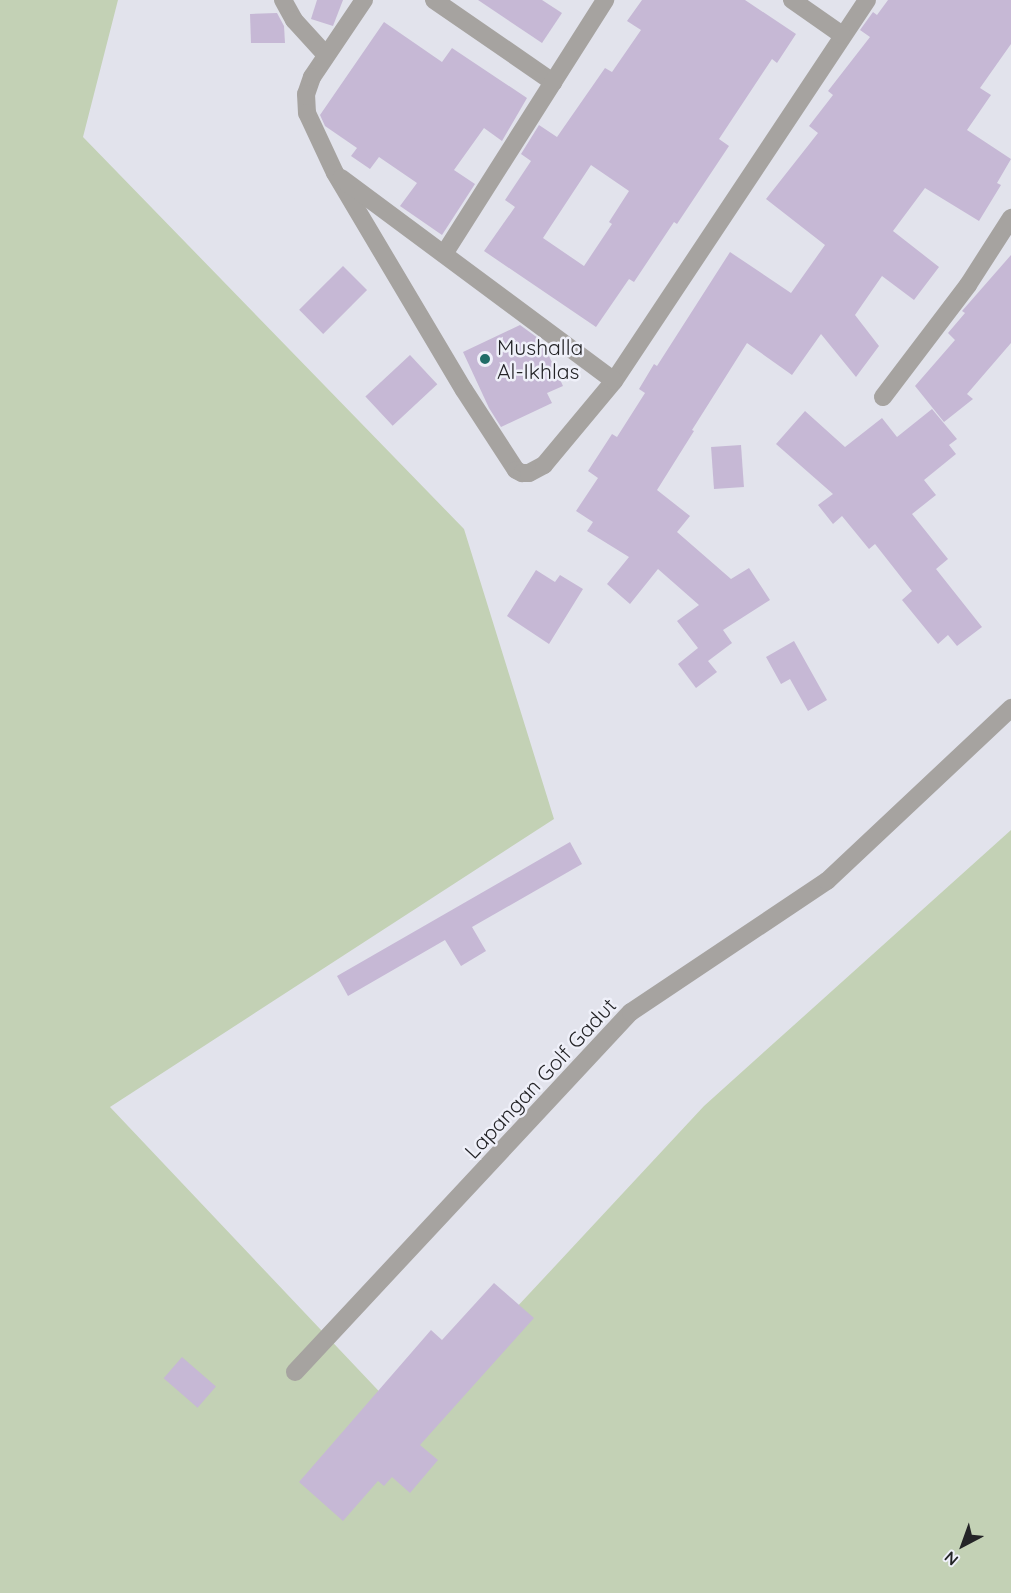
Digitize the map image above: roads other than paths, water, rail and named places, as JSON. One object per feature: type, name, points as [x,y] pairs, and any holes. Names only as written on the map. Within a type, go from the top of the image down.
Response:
[{"type":"street","points":[[283,0],[294,20],[326,55]]},
{"type":"street","points":[[364,0],[312,77],[306,94],[308,113],[315,134],[335,173],[464,390],[516,470],[529,473],[544,465],[614,381],[842,34],[867,0]]},
{"type":"street","points":[[435,0],[553,82]]},
{"type":"street","points":[[444,254],[605,0]]},
{"type":"street","points":[[792,0],[842,34]]},
{"type":"street","points":[[335,173],[614,381]]},
{"type":"street","points":[[883,397],[968,285],[1011,218]]},
{"type":"street","name":"Lapangan Golf Gadut","points":[[295,1372],[631,1012],[827,881],[1011,708]]},
{"type":"place","name":"Mushalla Al-Ikhlas","points":[[485,359]]}]
